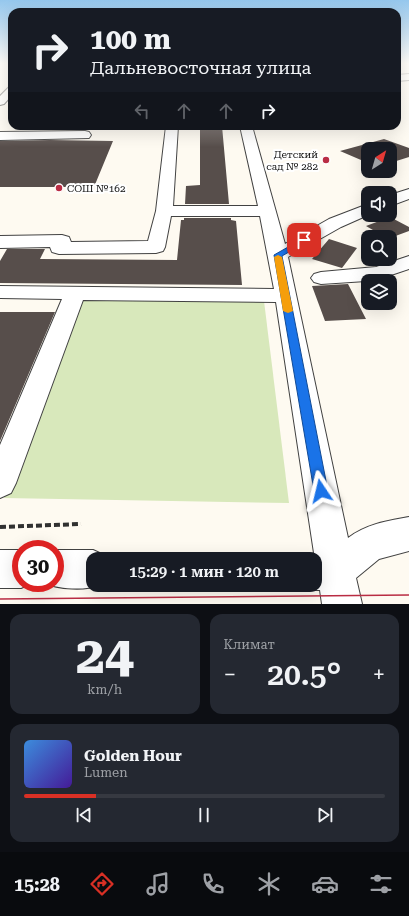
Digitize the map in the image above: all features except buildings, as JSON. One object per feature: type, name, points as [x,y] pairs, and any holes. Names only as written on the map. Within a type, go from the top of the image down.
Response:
[{"type":"street","points":[[0,102],[6,91]]},
{"type":"street","points":[[0,242],[62,241],[59,248],[156,248],[164,211],[172,130]]},
{"type":"street","points":[[247,130],[278,255],[331,582]]},
{"type":"street","points":[[0,136],[35,131],[85,135]]},
{"type":"street","points":[[397,198],[409,194]]},
{"type":"street","points":[[164,211],[267,211]]},
{"type":"street","points":[[278,255],[335,223],[361,212]]},
{"type":"street","points":[[321,278],[367,276],[383,272],[409,262]]},
{"type":"street","points":[[0,292],[285,296]]},
{"type":"street","points":[[0,483],[75,293]]},
{"type":"street","points":[[331,582],[370,543],[409,534]]},
{"type":"street","points":[[0,569],[12,569]]},
{"type":"street","points":[[64,569],[86,569]]},
{"type":"path","points":[[0,527],[81,524]]},
{"type":"green space","points":[[76,299],[264,301],[289,503],[4,498]]},
{"type":"tram line","points":[[0,599],[409,595]]},
{"type":"slow traffic","points":[[278,257],[288,311]]},
{"type":"place","name":"Детский сад № 282","points":[[326,160]]},
{"type":"place","name":"СОШ №162","points":[[59,188]]},
{"type":"route","points":[[304,240],[278,255],[321,491]]}]
